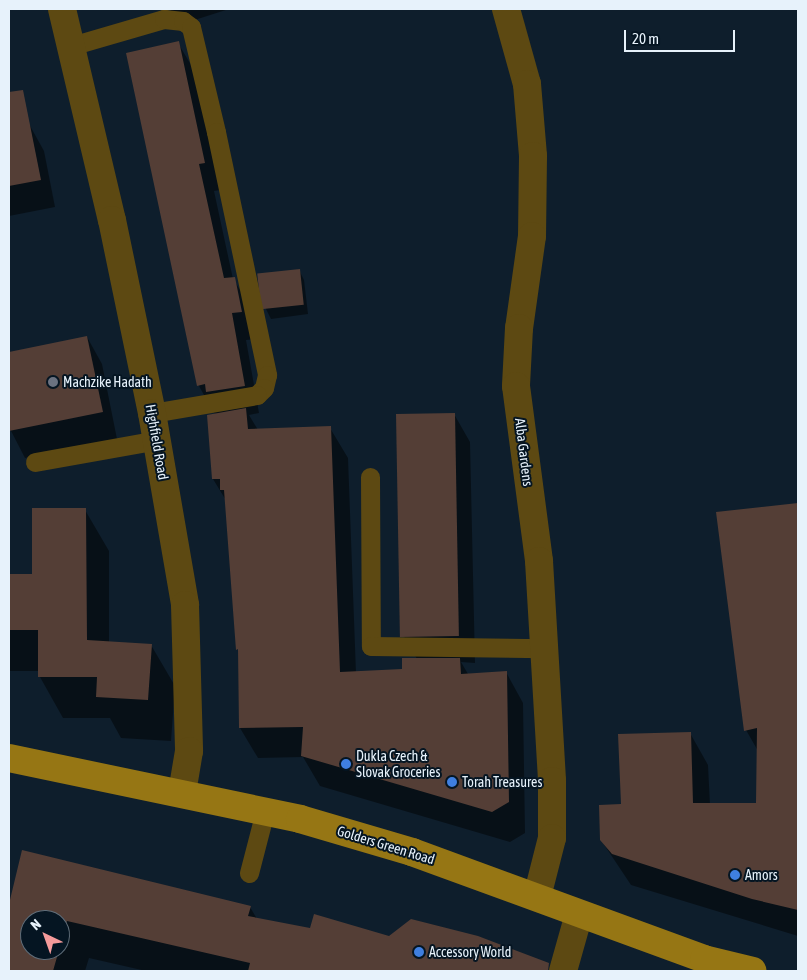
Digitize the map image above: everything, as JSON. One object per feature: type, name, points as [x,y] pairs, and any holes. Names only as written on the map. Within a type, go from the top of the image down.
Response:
[{"type":"main road","name":"Golders Green Road","points":[[9,758],[264,811],[412,852],[704,959],[753,971]]},
{"type":"street","name":"Highfield Road","points":[[62,9],[72,46],[152,413],[185,605],[189,751],[182,793]]},
{"type":"street","name":"Alba Gardens","points":[[506,9],[527,84],[533,156],[532,236],[519,328],[516,386],[522,445],[539,561],[545,648],[552,838],[537,897]]},
{"type":"street","points":[[563,971],[579,914]]},
{"type":"lane","points":[[72,46],[164,19],[183,20],[191,27],[216,132],[267,376],[264,388],[257,395],[152,413]]},
{"type":"lane","points":[[35,462],[157,440]]},
{"type":"lane","points":[[370,477],[371,646],[545,648]]},
{"type":"lane","points":[[249,873],[264,811]]},
{"type":"building","points":[[179,41],[205,163],[199,164],[224,278],[235,277],[242,312],[232,313],[245,386],[206,392],[205,384],[197,386],[126,53]]},
{"type":"building","points":[[23,90],[41,180],[9,186],[9,92]]},
{"type":"building","points":[[300,269],[304,305],[261,309],[257,273]]},
{"type":"building","name":"Machzike Hadath","points":[[87,336],[103,412],[9,431],[9,352]]},
{"type":"building","points":[[246,408],[248,429],[331,426],[340,672],[402,669],[402,658],[460,658],[461,674],[507,671],[509,802],[492,812],[301,756],[303,727],[239,728],[238,649],[236,650],[224,490],[220,490],[220,479],[212,479],[207,415]]},
{"type":"building","points":[[455,413],[459,636],[400,637],[396,414]]},
{"type":"building","points":[[798,503],[798,910],[752,899],[612,854],[600,840],[599,805],[621,804],[618,734],[691,732],[693,803],[756,803],[757,728],[744,731],[716,512]]},
{"type":"building","points":[[32,508],[86,508],[87,640],[152,644],[148,700],[96,697],[97,677],[38,677],[38,630],[9,630],[9,574],[32,574]]},
{"type":"building","points":[[22,850],[251,906],[248,916],[310,928],[314,914],[389,936],[411,919],[478,936],[549,963],[548,971],[248,971],[250,963],[70,922],[70,910],[20,910],[20,960],[56,960],[53,971],[9,971],[9,904]]},
{"type":"place","name":"Machzike Hadath","points":[[53,382]]},
{"type":"place","name":"Dukla Czech & Slovak Groceries","points":[[346,764]]},
{"type":"place","name":"Torah Treasures","points":[[452,782]]},
{"type":"place","name":"Amors","points":[[735,875]]},
{"type":"place","name":"Accessory World","points":[[419,952]]}]
